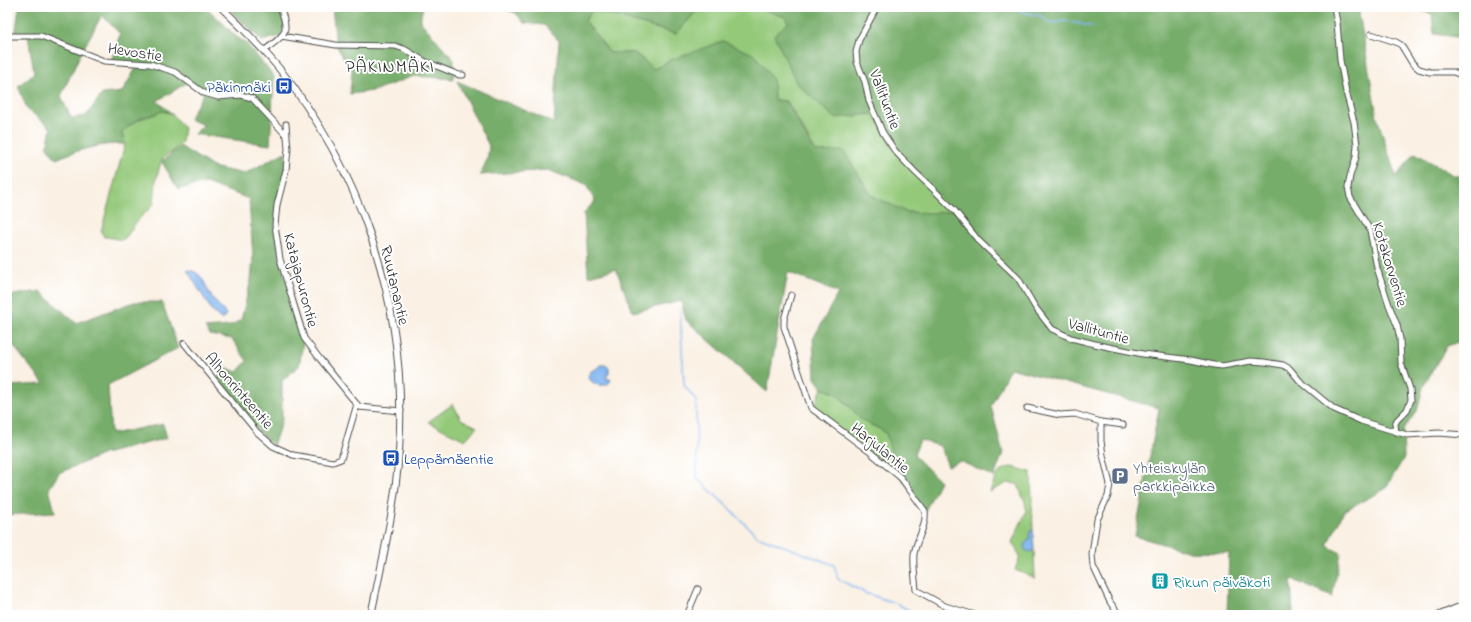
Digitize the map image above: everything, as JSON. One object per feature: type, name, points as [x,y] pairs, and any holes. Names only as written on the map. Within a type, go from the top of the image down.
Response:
[{"type":"street","name":"Ruutanantie","points":[[221,7],[264,51],[290,83],[326,137],[340,162],[368,227],[384,279],[390,305],[399,370],[401,411],[399,459],[394,499],[371,615]]},
{"type":"street","points":[[264,51],[285,32],[286,26],[280,7]]},
{"type":"street","name":"Vallituntie","points":[[877,7],[859,40],[856,52],[857,62],[865,82],[869,101],[883,134],[895,151],[954,211],[978,240],[1018,278],[1035,307],[1052,329],[1071,338],[1099,346],[1143,354],[1222,366],[1251,361],[1283,365],[1290,369],[1300,381],[1334,409],[1361,421],[1407,435],[1439,433],[1464,434]]},
{"type":"street","name":"Kotakorventie","points":[[1334,7],[1337,22],[1340,60],[1354,122],[1357,145],[1356,157],[1348,187],[1350,197],[1370,230],[1377,268],[1397,325],[1400,339],[1401,363],[1410,389],[1411,400],[1407,410],[1395,424],[1396,432]]},
{"type":"street","points":[[1371,34],[1401,45],[1412,63],[1419,69],[1430,72],[1453,72],[1464,76]]},
{"type":"street","name":"Hevostie","points":[[7,36],[41,36],[104,61],[150,64],[175,72],[204,93],[218,97],[241,95],[252,98],[286,135]]},
{"type":"street","points":[[281,36],[336,45],[360,44],[395,46],[404,49],[424,61],[459,75],[463,75]]},
{"type":"street","name":"Katajapurontie","points":[[286,124],[288,149],[286,170],[277,205],[275,225],[280,259],[304,338],[357,404]]},
{"type":"street","name":"Harjulantie","points":[[791,295],[784,320],[784,327],[811,408],[902,478],[925,511],[926,517],[914,554],[916,590],[945,606],[975,615]]},
{"type":"street","name":"Alhonrinteentie","points":[[184,343],[257,432],[273,446],[293,455],[333,462],[341,459],[357,404]]},
{"type":"street","points":[[357,404],[359,407],[401,411]]},
{"type":"street","points":[[1027,408],[1060,415],[1075,414],[1101,422],[1123,425]]},
{"type":"street","points":[[1101,422],[1100,440],[1102,454],[1110,484],[1108,496],[1097,520],[1092,554],[1093,566],[1110,602],[1121,615]]},
{"type":"street","points":[[687,615],[698,589]]},
{"type":"street","points":[[1440,615],[1464,605]]},
{"type":"green space","points":[[19,7],[206,7],[237,37],[246,43],[274,76],[270,145],[194,134],[204,125],[189,119],[204,93],[188,82],[157,101],[171,113],[162,111],[143,117],[130,125],[122,133],[125,144],[90,148],[56,159],[47,147],[51,128],[27,109],[18,86],[34,73],[28,36],[15,36]],"holes":[[[102,15],[120,34],[111,61],[136,68],[122,92],[102,94],[86,116],[71,118],[61,96],[82,51]]]},
{"type":"green space","points":[[227,7],[283,7],[281,8],[286,26],[281,36],[262,41]]},
{"type":"green space","points":[[332,7],[423,7],[420,21],[454,60],[453,79],[414,76],[373,91],[350,94],[352,72],[336,45]]},
{"type":"green space","points":[[498,7],[700,7],[676,34],[592,10],[585,21],[610,53],[635,53],[654,69],[671,60],[723,41],[755,55],[773,80],[774,100],[786,101],[815,152],[844,151],[871,195],[906,212],[927,213],[954,211],[895,151],[874,114],[835,118],[797,84],[774,35],[788,23],[785,17],[756,7],[1358,7],[1377,117],[1396,177],[1415,153],[1453,175],[1464,177],[1464,340],[1447,346],[1423,387],[1417,411],[1403,430],[1404,458],[1385,489],[1344,511],[1327,546],[1341,553],[1332,597],[1291,579],[1293,615],[1227,615],[1229,553],[1190,552],[1135,536],[1159,408],[1010,368],[991,406],[1003,453],[994,477],[960,461],[948,466],[940,446],[920,440],[914,455],[940,481],[925,511],[897,472],[886,433],[859,418],[848,404],[835,393],[822,388],[815,378],[813,339],[838,293],[788,272],[767,392],[686,320],[681,301],[633,312],[616,269],[588,276],[584,213],[595,201],[586,185],[548,170],[480,175],[487,160],[489,146],[457,81],[554,123],[559,41],[544,25],[524,23],[516,13]]},
{"type":"green space","points":[[700,7],[756,7],[785,16],[788,23],[874,114],[955,211],[927,213],[906,212],[871,195],[844,152],[816,152],[787,101],[774,100],[773,80],[671,60],[654,69],[635,53],[610,53],[585,21],[592,10],[676,34]]},
{"type":"green space","points":[[1408,7],[1464,7],[1464,38],[1434,34],[1432,14]]},
{"type":"green space","points":[[162,111],[171,113],[184,128],[182,142],[172,152],[165,156],[161,162],[156,180],[154,204],[137,221],[127,236],[122,240],[104,237],[101,231],[125,144],[122,133],[137,121]]},
{"type":"green space","points":[[180,146],[213,167],[244,174],[285,152],[286,170],[275,225],[280,259],[304,338],[299,366],[282,381],[282,420],[273,446],[246,418],[217,379],[225,367],[237,372],[247,361],[232,339],[210,335],[205,328],[230,326],[241,320],[251,280],[253,258],[249,199],[206,183],[178,189],[162,162]]},
{"type":"green space","points":[[40,291],[76,323],[134,302],[162,302],[178,348],[108,385],[111,434],[163,424],[167,438],[104,454],[59,473],[49,489],[55,512],[7,515],[7,386],[44,384],[7,338],[7,296]]},
{"type":"green space","points":[[822,388],[835,393],[867,423],[886,433],[897,472],[813,410]]},
{"type":"green space","points":[[453,404],[461,419],[477,427],[465,440],[428,422]]},
{"type":"green space","points":[[1012,467],[1031,472],[1033,530],[1030,539],[1027,540],[1033,551],[1034,550],[1035,578],[1015,570],[1020,556],[1012,542],[1026,512],[1025,501],[1018,484],[1007,483],[990,492],[997,475],[1003,470]]},
{"type":"water","points":[[187,270],[197,273],[203,280],[209,293],[226,314],[222,320],[212,311]]},
{"type":"water","points":[[600,365],[606,365],[609,368],[606,378],[610,379],[611,381],[605,385],[596,384],[588,377],[590,372]]},
{"type":"water","points":[[1031,530],[1033,530],[1034,550],[1030,552],[1025,550],[1024,546],[1030,539],[1029,535]]},
{"type":"waterway","points":[[1001,7],[1041,16],[1050,23],[1067,21],[1095,27]]},
{"type":"waterway","points":[[680,310],[684,385],[696,400],[697,478],[757,536],[834,565],[838,579],[865,593],[898,604],[917,615]]},
{"type":"place","name":"Päkinmäki","points":[[284,86]]},
{"type":"place","name":"Leppämäentie","points":[[391,458]]},
{"type":"place","name":"Yhteiskylän parkkipaikka","points":[[1120,476]]},
{"type":"place","name":"Rikun päiväkoti","points":[[1160,581]]},
{"type":"district","name":"PÄKINMÄKI","points":[[390,66]]}]
